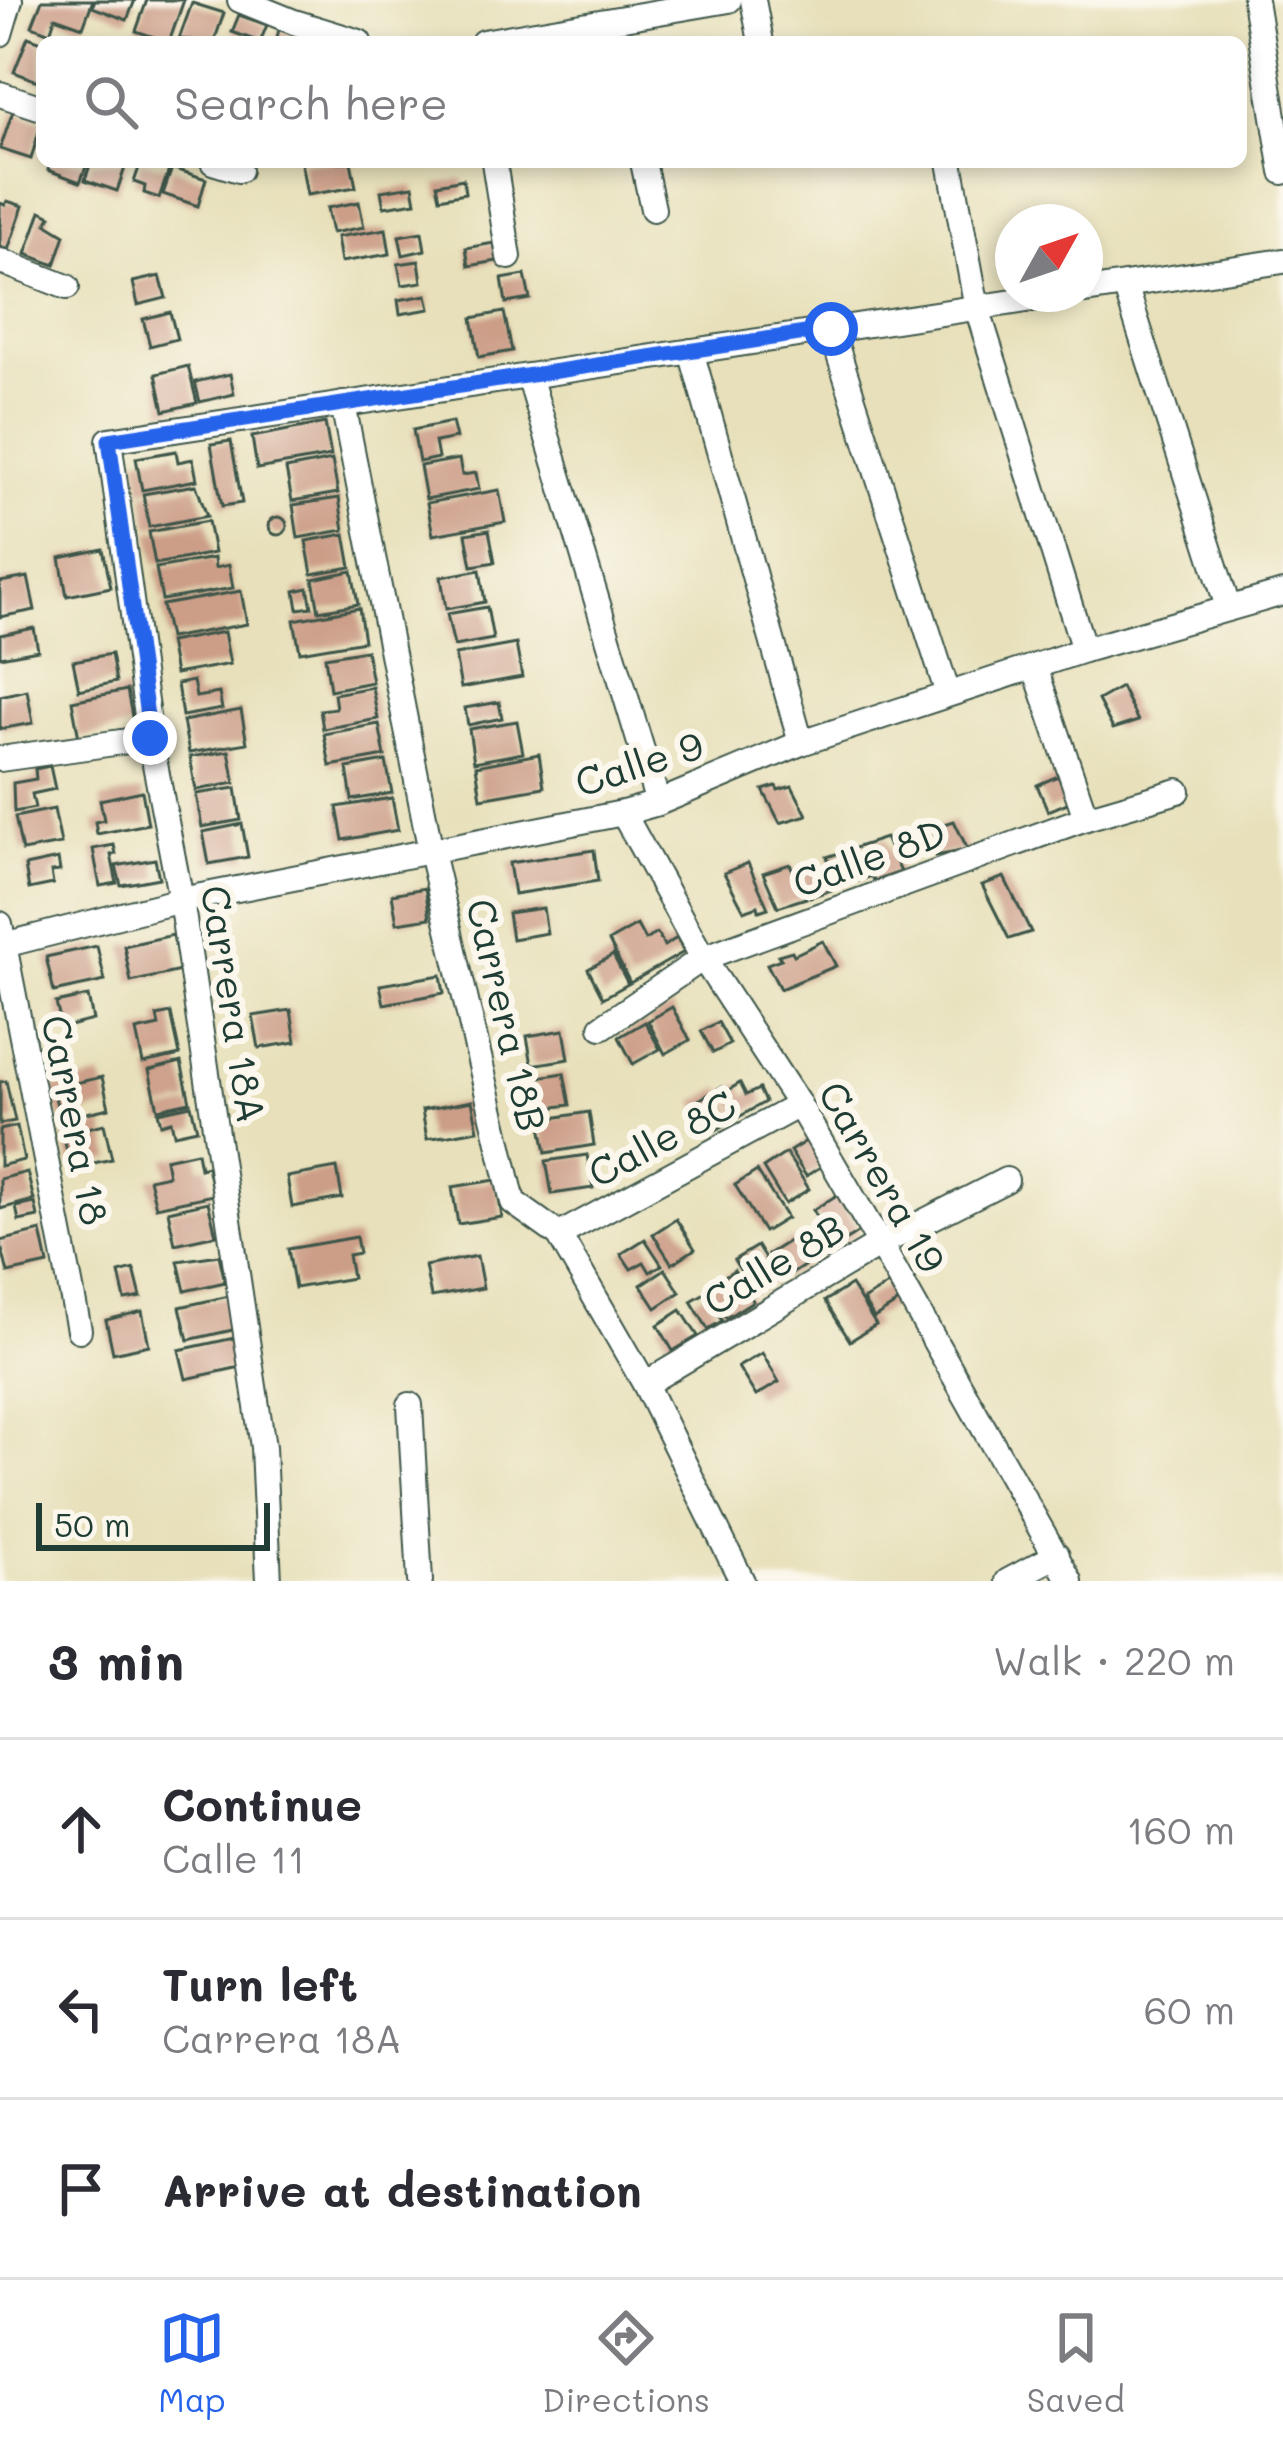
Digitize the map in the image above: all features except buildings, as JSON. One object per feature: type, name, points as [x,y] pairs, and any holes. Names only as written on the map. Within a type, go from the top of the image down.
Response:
[{"type":"street","points":[[0,34],[10,0]]},
{"type":"street","points":[[240,0],[339,36]]},
{"type":"street","points":[[563,36],[617,32],[730,0]]},
{"type":"street","points":[[752,0],[760,36]]},
{"type":"street","points":[[1255,0],[1283,172]]},
{"type":"street","points":[[0,94],[36,105]]},
{"type":"street","points":[[232,168],[239,170]]},
{"type":"street","points":[[495,168],[509,257]]},
{"type":"street","points":[[645,168],[653,209]]},
{"type":"street","points":[[951,168],[976,308],[1084,650]]},
{"type":"street","points":[[0,261],[67,287]]},
{"type":"street","points":[[1103,288],[1283,261]]},
{"type":"street","points":[[1125,285],[1228,608]]},
{"type":"street","points":[[343,404],[995,305]]},
{"type":"street","points":[[831,329],[948,694]]},
{"type":"street","points":[[691,351],[801,743]]},
{"type":"street","points":[[530,376],[658,803]]},
{"type":"street","name":"Carrera 18A","points":[[269,1581],[263,1448],[181,900],[150,738],[109,440],[343,404]]},
{"type":"street","name":"Carrera 18B","points":[[343,404],[431,852],[513,1202],[559,1235],[646,1384],[742,1581]]},
{"type":"street","name":"Calle 9","points":[[1,939],[623,813],[801,743],[948,694],[1283,593]]},
{"type":"street","points":[[1035,668],[1086,818]]},
{"type":"street","points":[[0,759],[150,738]]},
{"type":"street","name":"Calle 8D","points":[[602,1027],[703,958],[1086,818],[1178,791]]},
{"type":"street","name":"Carrera 19","points":[[623,813],[703,958],[800,1106],[1070,1581]]},
{"type":"street","name":"Carrera 18","points":[[1,939],[80,1330]]},
{"type":"street","name":"Calle 8C","points":[[559,1235],[800,1106]]},
{"type":"street","name":"Calle 8B","points":[[646,1384],[880,1244],[1006,1180]]},
{"type":"street","points":[[410,1406],[420,1581]]},
{"type":"street","points":[[1008,1581],[1057,1555]]},
{"type":"route","points":[[150,738],[109,440],[831,329]]}]
